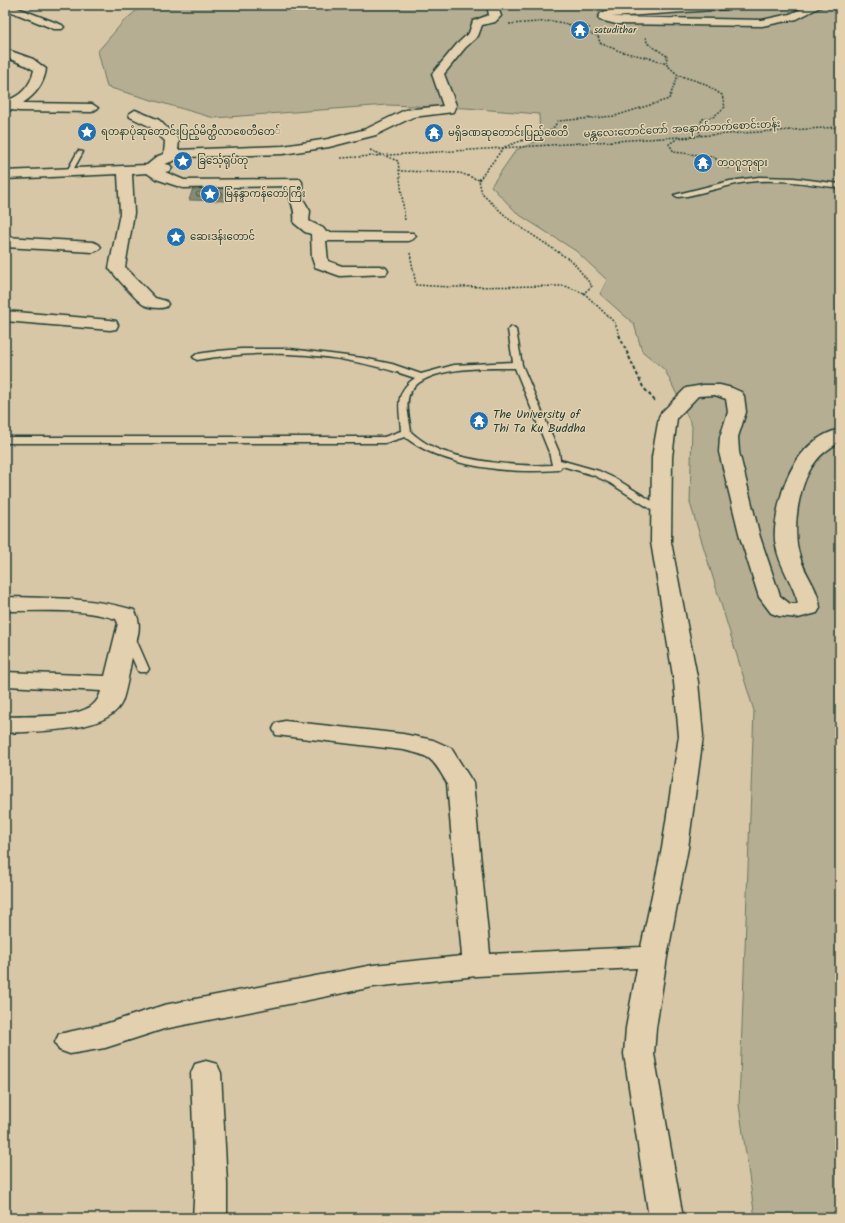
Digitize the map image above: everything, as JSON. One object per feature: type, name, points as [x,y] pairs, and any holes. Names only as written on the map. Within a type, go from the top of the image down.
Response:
[{"type":"street","points":[[8,8],[25,5]]},
{"type":"street","points":[[150,169],[152,165],[171,156],[183,153],[283,150],[348,138],[371,132],[410,113],[448,109],[450,105],[438,74],[461,46],[474,34],[477,23],[491,20],[495,16],[492,5]]},
{"type":"street","points":[[742,5],[612,13],[605,15],[604,18],[608,20],[773,22],[793,17],[819,5]]},
{"type":"street","points":[[8,8],[58,27]]},
{"type":"street","points":[[5,54],[40,69],[40,74],[26,95],[16,103],[6,105]]},
{"type":"street","points":[[5,65],[38,67]]},
{"type":"street","points":[[6,105],[19,107],[92,108]]},
{"type":"street","points":[[135,114],[163,130],[172,140],[171,156]]},
{"type":"street","points":[[5,175],[183,167]]},
{"type":"street","points":[[125,169],[127,213],[117,268],[149,301],[160,304]]},
{"type":"street","points":[[150,169],[162,176],[183,184],[294,182],[296,199],[303,211],[301,223],[310,229],[318,231],[319,260],[321,264],[340,271],[380,271]]},
{"type":"street","points":[[319,237],[408,236]]},
{"type":"street","points":[[5,242],[93,247]]},
{"type":"street","points":[[5,316],[110,324]]},
{"type":"street","points":[[666,1218],[639,1054],[641,1028],[653,957],[675,848],[691,736],[686,682],[661,542],[662,457],[668,417],[692,392],[716,390],[735,396],[737,412],[729,437],[732,469],[750,537],[770,597],[779,608],[788,611],[798,611],[809,608],[809,600],[791,563],[785,538],[787,512],[798,476],[811,454],[827,441],[840,435]]},
{"type":"street","points":[[5,604],[71,606],[111,610],[126,616],[129,623],[110,702],[95,715],[69,721],[5,725]]},
{"type":"street","points":[[7,679],[115,684]]},
{"type":"street","points":[[285,729],[403,742],[424,746],[442,754],[460,783],[477,965]]},
{"type":"street","points":[[70,1042],[105,1036],[164,1018],[373,976],[477,965],[653,957]]},
{"type":"street","points":[[206,1072],[211,1183],[210,1218]]},
{"type":"lane","points":[[70,171],[80,152]]},
{"type":"lane","points":[[678,196],[750,180],[787,178],[840,186]]},
{"type":"lane","points":[[512,330],[518,365],[558,462],[557,467],[540,468],[486,463],[439,453],[421,445],[406,433],[404,396],[411,386],[421,377],[455,368],[518,365]]},
{"type":"lane","points":[[197,357],[218,352],[253,350],[305,353],[365,361],[384,365],[421,377]]},
{"type":"lane","points":[[5,440],[365,441],[385,440],[406,433]]},
{"type":"lane","points":[[558,462],[613,481],[661,511]]},
{"type":"lane","points":[[127,632],[143,669]]},
{"type":"path","points":[[575,28],[602,28],[608,24],[608,20]]},
{"type":"path","points":[[476,28],[500,24],[541,21],[552,21],[571,25],[575,28],[598,36],[600,42],[622,52],[654,59],[666,64],[678,75],[703,83],[722,95],[725,107],[713,117],[702,119],[699,131],[702,135],[701,136],[678,138],[669,144],[674,152],[715,157],[719,165],[750,180]]},
{"type":"path","points":[[665,21],[663,24],[651,26],[652,30],[645,38],[647,43],[668,56],[666,64]]},
{"type":"path","points":[[584,293],[592,286],[573,262],[510,220],[482,194],[479,180],[504,147],[552,130],[558,122],[615,116],[669,100],[678,75]]},
{"type":"path","name":"မန္တလေးတောင်တော် အနောက်ဘက်စောင်းတန်း","points":[[334,158],[840,127]]},
{"type":"path","points":[[348,138],[381,156],[398,161],[403,211],[416,284],[450,287],[565,286],[584,293],[615,323],[626,352],[643,387],[668,417]]},
{"type":"path","points":[[400,171],[460,173],[479,180]]},
{"type":"shaded area","points":[[143,5],[840,5],[840,1218],[755,1218],[739,1105],[754,711],[690,503],[692,426],[665,370],[642,351],[634,324],[600,294],[607,280],[576,251],[518,214],[491,186],[516,150],[540,140],[539,114],[466,108],[387,105],[214,118],[107,87],[98,51],[123,22]]},
{"type":"water","name":"မြနန္ဒာကန်တော်ကြီး","points":[[193,188],[229,188],[225,201],[189,200]]},
{"type":"place","name":"satudithar","points":[[580,30]]},
{"type":"place","name":"ရတနာပုံဆုတောင်းပြည့်မိတ္ထီလာစေတီတေ်","points":[[87,132]]},
{"type":"place","name":"မရှိခဏဆုတောင်းပြည့်စေတီ","points":[[434,133]]},
{"type":"place","name":"ခြင်္သေ့ရုပ်တု","points":[[183,161]]},
{"type":"place","name":"တဝဂူဘုရား","points":[[703,163]]},
{"type":"place","name":"မြနန္ဒာကန်တော်ကြီး","points":[[210,194]]},
{"type":"place","name":"ဆေးဒန်းတောင်","points":[[176,237]]},
{"type":"place","name":"The University of Thi Ta Ku Buddha","points":[[479,421]]}]
